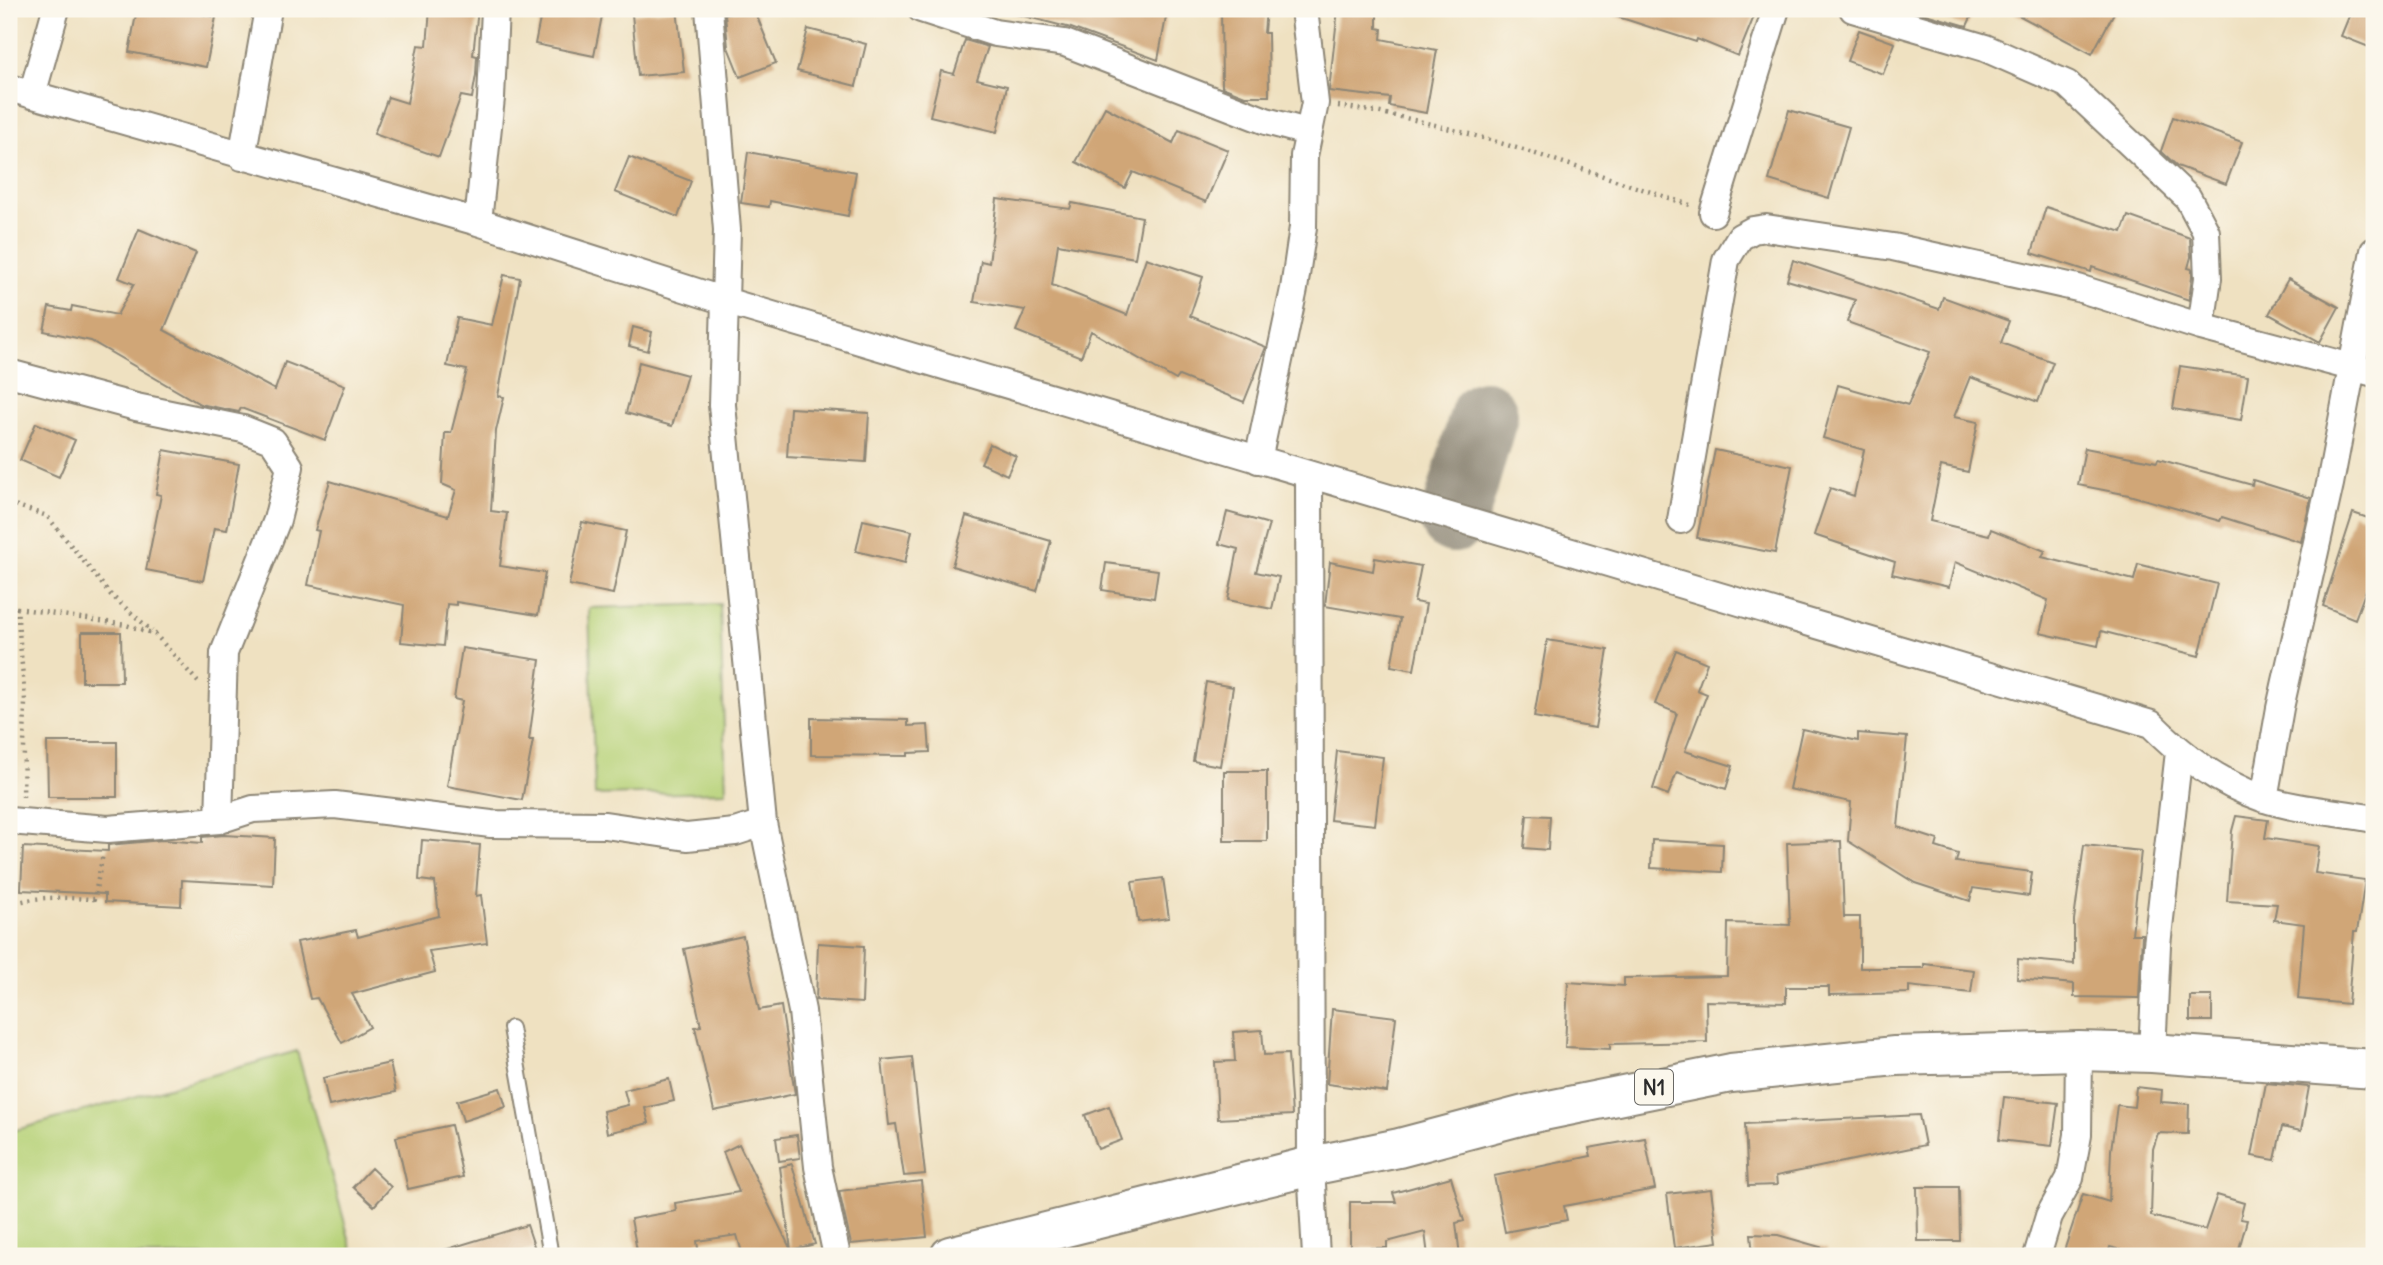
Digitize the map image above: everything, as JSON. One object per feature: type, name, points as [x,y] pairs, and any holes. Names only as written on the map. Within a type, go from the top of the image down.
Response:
[{"type":"main road","name":"N1","points":[[950,1256],[1311,1166],[1399,1148],[1524,1115],[1731,1073],[1895,1056],[2079,1051],[2152,1053],[2374,1069]]},
{"type":"street","points":[[56,9],[20,91],[242,157],[478,222],[725,301],[2151,724],[2179,752],[2219,780],[2264,799],[2374,819]]},
{"type":"street","points":[[242,157],[268,9]]},
{"type":"street","points":[[478,222],[491,98],[495,9]]},
{"type":"street","points":[[709,9],[727,230],[722,405],[763,822],[800,998],[818,1167],[836,1256]]},
{"type":"street","points":[[921,9],[995,33],[1065,43],[1266,121],[1307,132]]},
{"type":"street","points":[[1258,460],[1296,277],[1303,227],[1304,156],[1315,103],[1304,9]]},
{"type":"street","points":[[1713,213],[1776,9]]},
{"type":"street","points":[[1853,9],[1985,48],[2067,84],[2188,198],[2206,232],[2208,278],[2201,327]]},
{"type":"street","points":[[1681,520],[1726,260],[1740,237],[1753,230],[1780,230],[1893,247],[2078,288],[2201,327],[2362,369]]},
{"type":"street","points":[[2264,799],[2280,708],[2330,484],[2362,369],[2374,251]]},
{"type":"street","points":[[9,373],[136,407],[243,429],[273,441],[290,467],[277,520],[224,653],[219,820]]},
{"type":"street","points":[[1309,475],[1311,1166],[1316,1256]]},
{"type":"street","points":[[2152,1053],[2157,945],[2179,752]]},
{"type":"street","points":[[16,821],[108,829],[219,820],[253,809],[335,805],[491,824],[606,825],[687,837],[735,832],[763,822]]},
{"type":"street","points":[[2037,1256],[2049,1216],[2070,1178],[2078,1135],[2079,1051]]},
{"type":"lane","points":[[511,1028],[551,1256]]},
{"type":"path","points":[[1315,103],[1375,111],[1471,136],[1713,213]]},
{"type":"path","points":[[9,503],[47,516],[111,595],[155,634],[194,676],[224,723]]},
{"type":"path","points":[[9,607],[127,625],[155,634]]},
{"type":"path","points":[[16,821],[25,700],[17,608]]},
{"type":"path","points":[[9,905],[22,900],[50,898],[94,899],[108,829]]},
{"type":"green space","points":[[720,604],[726,792],[595,795],[589,608]]},
{"type":"green space","points":[[297,1051],[354,1256],[9,1256],[9,1132]]},
{"type":"building","points":[[137,9],[177,9],[216,17],[206,67],[129,52]]},
{"type":"building","points":[[430,9],[478,9],[473,55],[477,56],[476,75],[472,98],[461,96],[439,157],[374,134],[388,97],[407,103],[418,45],[427,46]]},
{"type":"building","points":[[542,9],[566,9],[602,16],[594,56],[535,44]]},
{"type":"building","points":[[677,9],[684,72],[638,76],[632,14]]},
{"type":"building","points":[[740,9],[754,9],[776,63],[740,77],[728,47],[725,14]]},
{"type":"building","points":[[1012,9],[1150,9],[1167,12],[1158,60],[1071,28],[1012,13]]},
{"type":"building","points":[[1221,9],[1266,9],[1264,33],[1268,33],[1269,96],[1245,96],[1222,87]]},
{"type":"building","points":[[1338,9],[1377,9],[1377,28],[1382,29],[1381,39],[1437,50],[1426,113],[1389,106],[1390,98],[1329,91]]},
{"type":"building","points":[[1607,9],[1743,9],[1755,14],[1738,56],[1697,39],[1696,42],[1606,13]]},
{"type":"building","points":[[1908,9],[1975,9],[1967,26]]},
{"type":"building","points":[[2007,9],[2116,9],[2092,54]]},
{"type":"building","points":[[2352,9],[2374,9],[2374,49],[2341,36]]},
{"type":"building","points":[[808,29],[866,44],[856,86],[797,71]]},
{"type":"building","points":[[1859,30],[1895,43],[1883,74],[1847,61]]},
{"type":"building","points":[[965,40],[988,47],[977,79],[1007,86],[997,132],[930,116],[941,71],[954,74]]},
{"type":"building","points":[[1105,107],[1173,143],[1179,130],[1228,150],[1206,202],[1133,172],[1125,188],[1076,162]]},
{"type":"building","points":[[1789,110],[1849,127],[1829,198],[1769,180]]},
{"type":"building","points":[[2173,117],[2242,142],[2226,184],[2177,166],[2161,151]]},
{"type":"building","points":[[748,152],[856,172],[848,216],[770,201],[769,207],[741,203]]},
{"type":"building","points":[[629,157],[691,181],[678,217],[615,192]]},
{"type":"building","points":[[997,199],[1070,209],[1072,203],[1142,217],[1135,258],[1058,244],[1052,285],[1127,315],[1146,258],[1203,277],[1190,316],[1266,347],[1244,402],[1179,376],[1176,380],[1091,331],[1081,357],[1016,331],[1025,310],[974,302],[981,261],[989,263]]},
{"type":"building","points":[[2046,207],[2122,232],[2128,216],[2190,238],[2191,257],[2188,268],[2192,269],[2192,277],[2189,300],[2092,267],[2091,272],[2032,253]]},
{"type":"building","points":[[139,229],[196,253],[164,330],[275,390],[285,362],[345,385],[325,440],[241,408],[239,412],[200,404],[91,341],[44,331],[49,307],[71,311],[72,306],[117,315],[134,284],[119,278]]},
{"type":"building","points":[[1793,260],[1939,309],[1943,297],[2009,321],[2001,343],[2053,362],[2038,402],[1970,377],[1954,417],[1978,422],[1968,472],[1941,466],[1930,521],[1989,535],[1991,529],[2045,551],[2042,557],[2134,580],[2138,564],[2217,584],[2199,656],[2101,631],[2098,646],[2040,633],[2048,600],[1955,562],[1949,587],[1892,574],[1895,562],[1814,535],[1830,488],[1854,496],[1864,450],[1823,438],[1838,385],[1908,405],[1930,352],[1847,322],[1855,300],[1787,280]]},
{"type":"building","points":[[504,275],[520,278],[498,396],[504,397],[496,431],[491,511],[507,513],[500,566],[545,573],[538,615],[456,602],[456,605],[447,604],[443,646],[401,642],[404,605],[308,585],[319,531],[315,530],[330,481],[448,516],[456,490],[442,484],[445,433],[451,433],[467,370],[447,366],[457,318],[492,325]]},
{"type":"building","points":[[2288,279],[2339,307],[2320,342],[2269,314]]},
{"type":"building","points":[[633,327],[652,332],[648,351],[629,346]]},
{"type":"building","points":[[639,362],[687,375],[672,426],[626,413]]},
{"type":"building","points":[[2180,366],[2248,376],[2241,420],[2173,409]]},
{"type":"building","points":[[790,408],[869,413],[866,462],[787,457]]},
{"type":"building","points":[[36,423],[75,440],[59,477],[20,460]]},
{"type":"building","points":[[990,444],[1016,456],[1007,475],[981,463]]},
{"type":"building","points":[[2085,448],[2157,462],[2158,459],[2252,485],[2253,480],[2311,498],[2301,542],[2222,517],[2220,521],[2129,495],[2078,485]]},
{"type":"building","points":[[164,450],[239,464],[227,530],[214,528],[203,581],[146,570],[161,495],[156,494]]},
{"type":"building","points":[[1715,450],[1792,466],[1775,553],[1697,538]]},
{"type":"building","points":[[1227,512],[1269,524],[1256,572],[1279,577],[1272,609],[1228,600],[1238,549],[1219,544]]},
{"type":"building","points":[[2353,513],[2374,520],[2374,569],[2355,619],[2323,606]]},
{"type":"building","points":[[966,516],[1051,541],[1037,591],[952,566]]},
{"type":"building","points":[[863,520],[912,531],[905,563],[856,551]]},
{"type":"building","points":[[582,522],[626,531],[613,594],[569,585]]},
{"type":"building","points":[[1375,558],[1421,566],[1414,602],[1426,604],[1414,670],[1391,666],[1400,619],[1325,606],[1330,562],[1373,571]]},
{"type":"building","points":[[1106,563],[1158,570],[1154,598],[1102,590]]},
{"type":"building","points":[[82,632],[121,632],[122,682],[82,682]]},
{"type":"building","points":[[1547,640],[1608,650],[1595,728],[1534,717]]},
{"type":"building","points":[[462,648],[540,660],[529,740],[533,740],[522,800],[447,786],[462,701],[454,699]]},
{"type":"building","points":[[1676,650],[1707,663],[1697,690],[1707,694],[1685,751],[1733,766],[1726,789],[1677,772],[1668,795],[1653,789],[1677,713],[1655,704]]},
{"type":"building","points":[[1206,682],[1233,687],[1220,766],[1193,761]]},
{"type":"building","points":[[811,718],[908,720],[908,726],[928,725],[930,752],[908,753],[908,756],[811,755]]},
{"type":"building","points":[[1802,729],[1858,741],[1858,733],[1907,737],[1898,827],[1938,840],[1936,847],[1958,854],[1956,862],[2032,872],[2029,896],[1973,888],[1970,901],[1915,883],[1848,841],[1851,802],[1789,789]]},
{"type":"building","points":[[47,742],[117,742],[117,797],[48,797]]},
{"type":"building","points":[[1337,751],[1383,757],[1375,825],[1330,820]]},
{"type":"building","points":[[1224,771],[1267,771],[1267,841],[1224,841]]},
{"type":"building","points":[[1527,815],[1550,816],[1548,850],[1524,848]]},
{"type":"building","points":[[2236,816],[2268,820],[2265,838],[2319,846],[2315,873],[2365,880],[2357,932],[2354,932],[2348,1004],[2298,999],[2304,924],[2274,920],[2277,904],[2227,901],[2232,831]]},
{"type":"building","points":[[224,835],[275,838],[273,885],[182,880],[181,906],[105,902],[105,894],[21,890],[23,847],[108,851],[108,845],[162,840],[202,843],[202,837]]},
{"type":"building","points":[[422,840],[480,845],[476,896],[481,895],[487,943],[429,951],[435,972],[352,994],[370,1027],[342,1043],[317,998],[310,999],[297,942],[356,930],[358,937],[439,916],[435,882],[419,880]]},
{"type":"building","points":[[1652,840],[1723,844],[1722,872],[1651,868]]},
{"type":"building","points":[[1841,841],[1844,917],[1860,917],[1860,968],[1924,968],[1924,964],[1974,970],[1971,993],[1909,986],[1909,993],[1829,995],[1829,987],[1786,987],[1786,1003],[1706,1001],[1707,1042],[1610,1044],[1610,1049],[1565,1047],[1568,982],[1624,986],[1624,978],[1727,976],[1728,923],[1790,925],[1787,843]]},
{"type":"building","points":[[2084,845],[2141,851],[2132,934],[2142,934],[2139,998],[2074,997],[2074,984],[2017,979],[2018,959],[2074,964],[2074,920]]},
{"type":"building","points":[[1163,878],[1169,918],[1138,922],[1132,882]]},
{"type":"building","points":[[743,936],[759,1010],[781,1006],[795,1094],[714,1111],[695,1027],[701,1026],[684,949]]},
{"type":"building","points":[[818,943],[864,946],[862,1003],[816,1000]]},
{"type":"building","points":[[2190,996],[2212,996],[2212,1021],[2190,1021]]},
{"type":"building","points":[[1332,1009],[1396,1017],[1387,1092],[1327,1084]]},
{"type":"building","points":[[1262,1030],[1264,1055],[1288,1054],[1292,1115],[1218,1119],[1215,1062],[1235,1061],[1233,1032]]},
{"type":"building","points":[[912,1057],[925,1174],[904,1176],[896,1124],[889,1125],[882,1060]]},
{"type":"building","points":[[390,1063],[396,1092],[329,1106],[323,1078]]},
{"type":"building","points":[[669,1079],[674,1101],[645,1108],[649,1123],[607,1133],[603,1111],[628,1105],[624,1090]]},
{"type":"building","points":[[2266,1083],[2309,1087],[2301,1131],[2282,1127],[2275,1160],[2252,1156]]},
{"type":"building","points":[[2136,1087],[2162,1090],[2161,1102],[2189,1104],[2188,1134],[2158,1133],[2153,1149],[2151,1216],[2205,1230],[2217,1195],[2244,1203],[2240,1219],[2247,1220],[2237,1256],[2146,1256],[2110,1247],[2107,1256],[2078,1256],[2064,1251],[2083,1194],[2109,1202],[2111,1150],[2117,1105],[2134,1107]]},
{"type":"building","points":[[500,1088],[506,1107],[463,1121],[457,1101]]},
{"type":"building","points":[[2004,1097],[2058,1103],[2052,1146],[1999,1140]]},
{"type":"building","points":[[1109,1106],[1122,1140],[1098,1149],[1085,1115]]},
{"type":"building","points":[[1919,1115],[1925,1145],[1776,1176],[1777,1185],[1748,1186],[1745,1124]]},
{"type":"building","points":[[451,1125],[463,1177],[408,1189],[396,1137]]},
{"type":"building","points":[[797,1135],[800,1158],[779,1161],[776,1138]]},
{"type":"building","points":[[1645,1138],[1655,1189],[1564,1206],[1567,1220],[1505,1232],[1494,1176],[1591,1156],[1589,1148]]},
{"type":"building","points":[[739,1144],[791,1250],[770,1256],[743,1256],[737,1235],[697,1241],[699,1256],[638,1256],[631,1219],[676,1211],[675,1203],[739,1192],[723,1152]]},
{"type":"building","points":[[792,1164],[815,1244],[791,1250],[780,1167]]},
{"type":"building","points":[[371,1168],[391,1187],[374,1206],[353,1187]]},
{"type":"building","points":[[1451,1177],[1464,1221],[1456,1223],[1460,1256],[1428,1256],[1425,1232],[1387,1242],[1387,1248],[1350,1248],[1350,1202],[1396,1202],[1393,1193]]},
{"type":"building","points":[[921,1181],[927,1237],[851,1244],[839,1191]]},
{"type":"building","points":[[1917,1187],[1959,1187],[1960,1241],[1918,1241]]},
{"type":"building","points":[[1711,1189],[1718,1242],[1674,1248],[1667,1194]]},
{"type":"building","points":[[527,1225],[535,1249],[511,1256],[442,1256],[441,1251]]},
{"type":"building","points":[[1751,1234],[1778,1235],[1827,1249],[1826,1256],[1753,1256]]},
{"type":"taxiway","points":[[1454,519],[1484,415]]}]
